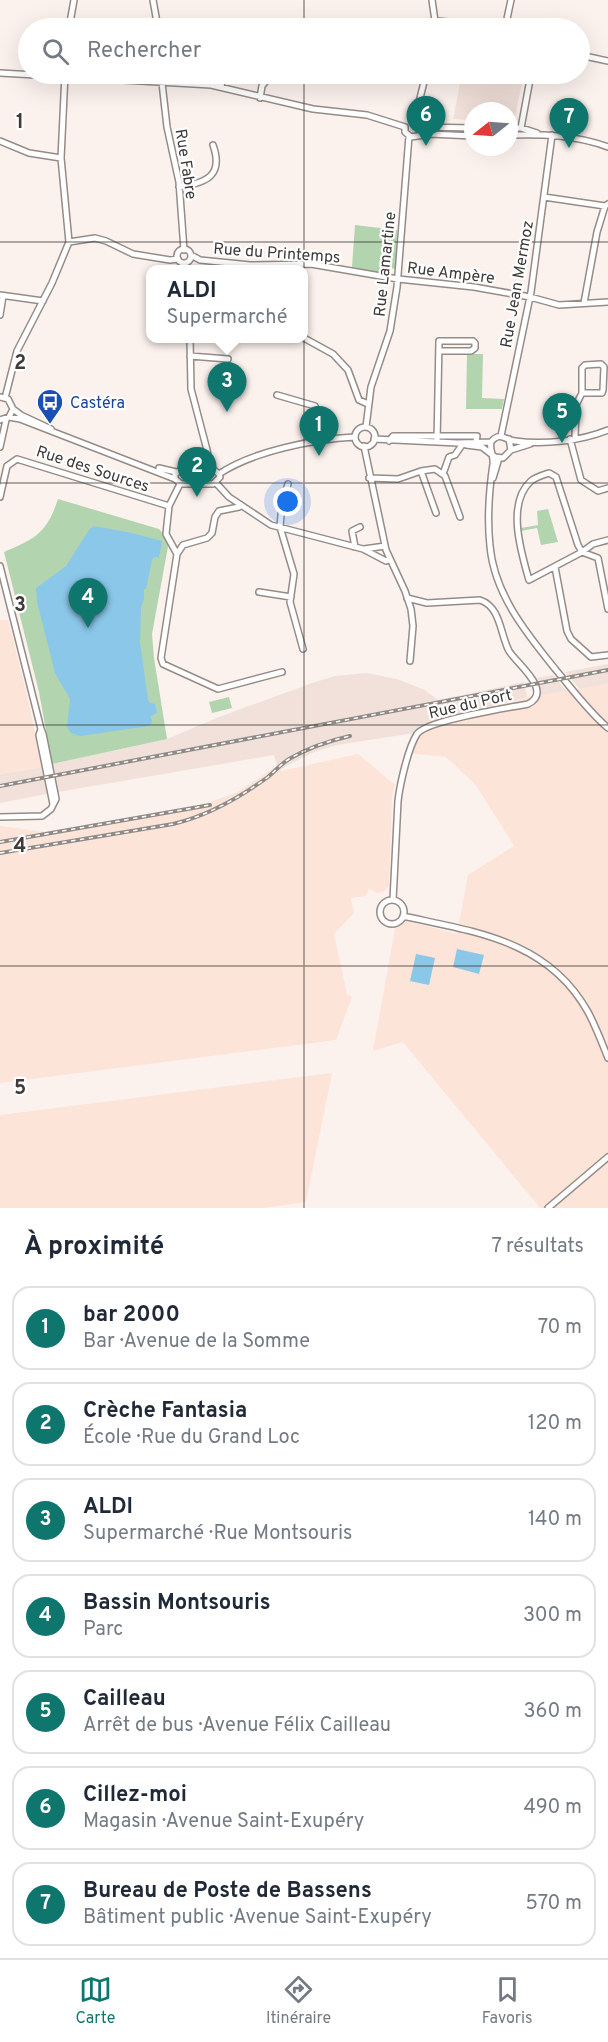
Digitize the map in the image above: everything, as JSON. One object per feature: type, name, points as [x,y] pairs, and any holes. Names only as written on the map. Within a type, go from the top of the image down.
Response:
[{"type":"street","points":[[71,18],[74,0]]},
{"type":"street","points":[[153,0],[156,18]]},
{"type":"street","points":[[432,0],[435,18]]},
{"type":"street","points":[[507,18],[511,0]]},
{"type":"street","points":[[590,57],[608,61]]},
{"type":"street","points":[[0,72],[18,73]]},
{"type":"street","points":[[65,84],[61,158],[69,242],[52,283],[17,351],[3,398],[11,402],[13,409],[21,415],[46,427],[163,470],[176,472],[210,470],[219,474]]},
{"type":"street","points":[[164,84],[221,87],[314,109],[367,115],[405,127]]},
{"type":"street","name":"Rue Fabre","points":[[164,84],[167,127],[179,187],[184,249]]},
{"type":"street","points":[[260,98],[264,84]]},
{"type":"street","points":[[414,122],[424,84]]},
{"type":"street","points":[[529,84],[521,128],[541,134]]},
{"type":"street","points":[[405,127],[408,123],[414,122],[420,127],[464,128]]},
{"type":"street","points":[[405,127],[405,132],[409,136],[464,136]]},
{"type":"street","points":[[418,135],[420,127]]},
{"type":"street","points":[[518,135],[552,135],[594,141],[608,147]]},
{"type":"street","name":"Rue Jean Mermoz","points":[[501,436],[530,297],[552,135]]},
{"type":"street","name":"Rue Lamartine","points":[[366,427],[371,387],[390,331],[398,279],[409,136]]},
{"type":"street","points":[[0,141],[28,153],[61,158]]},
{"type":"street","points":[[179,187],[200,182],[213,175],[217,158],[213,145]]},
{"type":"street","points":[[544,197],[606,205],[597,232],[584,303]]},
{"type":"street","points":[[69,242],[95,238],[133,254],[170,260],[178,258]]},
{"type":"street","points":[[178,258],[179,252],[184,249],[190,255],[188,265]]},
{"type":"street","name":"Rue du Printemps","points":[[190,255],[200,260],[250,265],[311,264],[398,279]]},
{"type":"street","points":[[178,258],[182,262],[188,262]]},
{"type":"street","name":"Rue Ampère","points":[[398,279],[474,287],[530,297],[559,305],[608,302]]},
{"type":"street","points":[[0,315],[2,296],[43,301]]},
{"type":"street","points":[[308,341],[333,354],[348,370],[359,400],[368,404]]},
{"type":"street","points":[[437,439],[439,341],[473,341],[475,343],[475,348],[471,351],[439,351]]},
{"type":"street","points":[[190,343],[191,389],[210,470]]},
{"type":"street","points":[[190,356],[228,358]]},
{"type":"street","points":[[582,393],[602,393],[603,367],[601,364],[585,365],[582,368],[582,393],[576,405],[573,439],[581,480],[598,491],[608,488]]},
{"type":"street","points":[[277,395],[315,406],[324,439]]},
{"type":"street","points":[[0,447],[4,420],[13,409]]},
{"type":"street","points":[[4,420],[20,419],[177,482],[213,484],[220,477],[219,474]]},
{"type":"street","points":[[366,427],[374,433],[374,439],[371,444],[364,446],[358,444],[355,437],[358,429],[366,427]]},
{"type":"street","points":[[608,430],[573,439],[537,442],[495,437],[490,449],[496,457],[489,500],[489,548],[512,610],[541,651],[589,709],[608,728]]},
{"type":"street","points":[[443,474],[449,457],[455,455],[460,444],[484,436]]},
{"type":"street","points":[[219,474],[233,465],[283,449],[324,439],[355,437]]},
{"type":"street","points":[[374,439],[389,441],[476,439],[491,442]]},
{"type":"street","points":[[437,439],[482,447],[496,457],[507,456],[511,450],[537,442]]},
{"type":"street","points":[[509,440],[511,450]]},
{"type":"street","points":[[364,446],[385,546],[407,598],[413,626],[410,661]]},
{"type":"street","name":"Rue des Sources","points":[[0,497],[8,464],[13,460],[22,459],[169,506]]},
{"type":"street","points":[[369,478],[398,479],[435,469],[445,476],[460,517]]},
{"type":"street","points":[[421,471],[436,513]]},
{"type":"street","points":[[176,472],[177,482],[169,506],[166,534],[177,554]]},
{"type":"street","points":[[582,552],[556,477],[549,473],[532,480],[520,496],[518,521],[520,549],[530,580],[582,552],[593,544],[608,540]]},
{"type":"street","points":[[216,483],[229,497],[271,525],[363,549],[386,561],[389,560]]},
{"type":"street","points":[[288,484],[282,504],[280,527],[294,574],[290,602],[303,649]]},
{"type":"street","points":[[241,505],[219,512],[215,518],[212,533],[207,538],[183,545],[177,554],[161,658],[163,664],[218,689],[282,672]]},
{"type":"street","points":[[355,547],[352,531],[360,527]]},
{"type":"street","points":[[363,549],[385,546]]},
{"type":"street","points":[[582,552],[598,558],[608,609]]},
{"type":"street","points":[[0,560],[40,729],[39,735],[53,804],[47,814],[42,816],[0,817]]},
{"type":"street","points":[[555,567],[567,631],[571,639],[591,657],[608,655]]},
{"type":"street","points":[[259,592],[291,597]]},
{"type":"street","name":"Rue du Port","points":[[393,900],[398,801],[413,743],[418,733],[427,726],[442,722],[528,704],[533,702],[536,694],[533,679],[509,651],[496,613],[488,603],[480,600],[427,603],[407,598]]},
{"type":"street","points":[[393,900],[402,906],[403,916],[394,924],[383,920],[380,912],[382,904],[393,900]]},
{"type":"street","points":[[403,916],[505,941],[540,959],[563,978],[576,994],[595,1027],[608,1058]]},
{"type":"street","points":[[548,1208],[608,1157]]},
{"type":"shaded area","points":[[460,84],[522,84],[518,103],[464,102],[464,120],[453,119]]},
{"type":"shaded area","points":[[0,620],[8,620],[42,767],[0,774]]},
{"type":"shaded area","points":[[608,664],[608,712],[598,710],[565,672]]},
{"type":"shaded area","points":[[366,673],[397,679],[425,690],[438,700],[524,682],[527,697],[421,727],[414,733],[337,745],[314,752],[288,765],[221,809],[45,832],[202,805],[236,793],[277,766],[274,755],[58,792],[52,764],[167,739],[312,683],[335,676]]},
{"type":"shaded area","points":[[553,675],[566,691],[540,696],[536,678]]},
{"type":"shaded area","points":[[608,684],[608,1208],[540,1208],[403,1042],[373,1051],[395,929],[407,921],[457,934],[468,875],[514,846],[476,785],[446,757],[406,753],[414,733],[434,720],[464,715],[527,697]]},
{"type":"shaded area","points":[[358,754],[395,785],[392,797],[389,886],[383,892],[377,893],[369,889],[365,896],[351,898],[354,913],[334,934],[347,994],[352,997],[336,1040],[0,1083],[0,826],[45,832],[202,805],[236,793],[277,766],[281,771]]},
{"type":"shaded area","points":[[42,767],[47,794],[0,803],[0,774]]},
{"type":"shaded area","points":[[332,1073],[306,1202],[263,1208],[0,1208],[0,1115]]},
{"type":"green space","points":[[355,225],[397,230],[396,269],[390,268],[389,275],[352,267]]},
{"type":"green space","points":[[467,354],[483,354],[482,398],[504,399],[502,409],[466,409]]},
{"type":"green space","points":[[58,499],[159,529],[169,541],[152,634],[167,739],[52,764],[39,692],[4,552],[24,543],[38,533],[49,520]]},
{"type":"green space","points":[[548,509],[558,542],[541,545],[537,528],[521,531],[521,528],[538,525],[537,511]]},
{"type":"green space","points":[[229,697],[232,708],[212,713],[209,702]]},
{"type":"water","points":[[94,526],[162,541],[159,558],[154,557],[152,560],[146,589],[144,589],[140,642],[148,700],[155,704],[157,713],[151,716],[152,723],[149,726],[80,736],[71,733],[67,727],[70,699],[55,673],[37,602],[36,588],[66,566],[89,530]]},
{"type":"water","points":[[457,949],[484,955],[479,974],[453,967]]},
{"type":"water","points":[[416,954],[435,958],[429,985],[410,981]]},
{"type":"railway","points":[[0,786],[608,670]]},
{"type":"railway","points":[[0,853],[186,821],[246,792],[296,755],[318,745],[350,736]]},
{"type":"railway","points":[[0,842],[210,805]]},
{"type":"place","name":"Cillez-moi","points":[[426,146]]},
{"type":"place","name":"Bureau de Poste de Bassens","points":[[569,148]]},
{"type":"place","name":"ALDI","points":[[227,412]]},
{"type":"place","name":"Castéra","points":[[50,425]]},
{"type":"place","name":"Cailleau","points":[[562,443]]},
{"type":"place","name":"bar 2000","points":[[319,456]]},
{"type":"place","name":"Crèche Fantasia","points":[[197,497]]},
{"type":"place","name":"Bassin Montsouris","points":[[88,628]]}]
